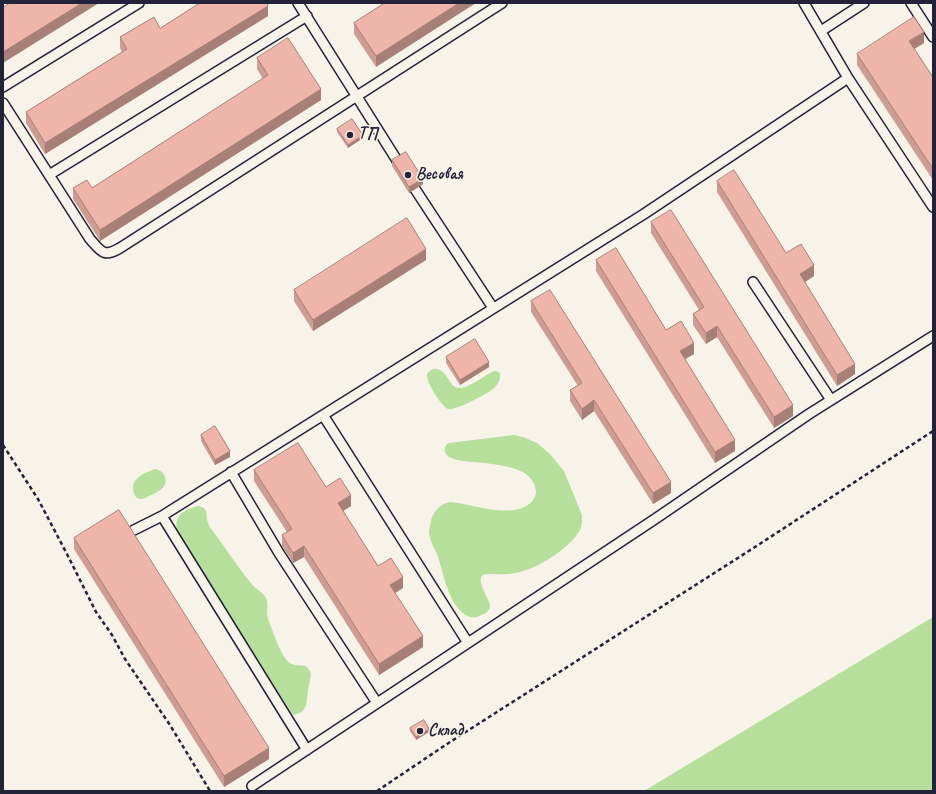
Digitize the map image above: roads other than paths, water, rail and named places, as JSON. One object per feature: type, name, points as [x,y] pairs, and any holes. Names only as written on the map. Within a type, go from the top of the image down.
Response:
[{"type":"lane","points":[[3,87],[139,3]]},
{"type":"lane","points":[[298,3],[398,162]]},
{"type":"lane","points":[[3,103],[90,239],[104,253],[114,252],[502,3]]},
{"type":"lane","points":[[804,3],[848,78],[933,207]]},
{"type":"lane","points":[[821,31],[864,3]]},
{"type":"lane","points":[[911,3],[933,37]]},
{"type":"lane","points":[[49,176],[306,16]]},
{"type":"lane","points":[[134,530],[162,516],[644,214],[848,78]]},
{"type":"lane","points":[[415,189],[493,308]]},
{"type":"lane","points":[[753,282],[831,400]]},
{"type":"lane","points":[[252,786],[655,519],[831,400],[933,336]]},
{"type":"lane","points":[[323,415],[468,642]]},
{"type":"lane","points":[[231,472],[279,553],[378,703]]},
{"type":"lane","points":[[162,516],[307,750]]},
{"type":"place","name":"ТП","points":[[350,135]]},
{"type":"place","name":"Весовая","points":[[408,175]]},
{"type":"place","name":"Склад","points":[[420,731]]}]
